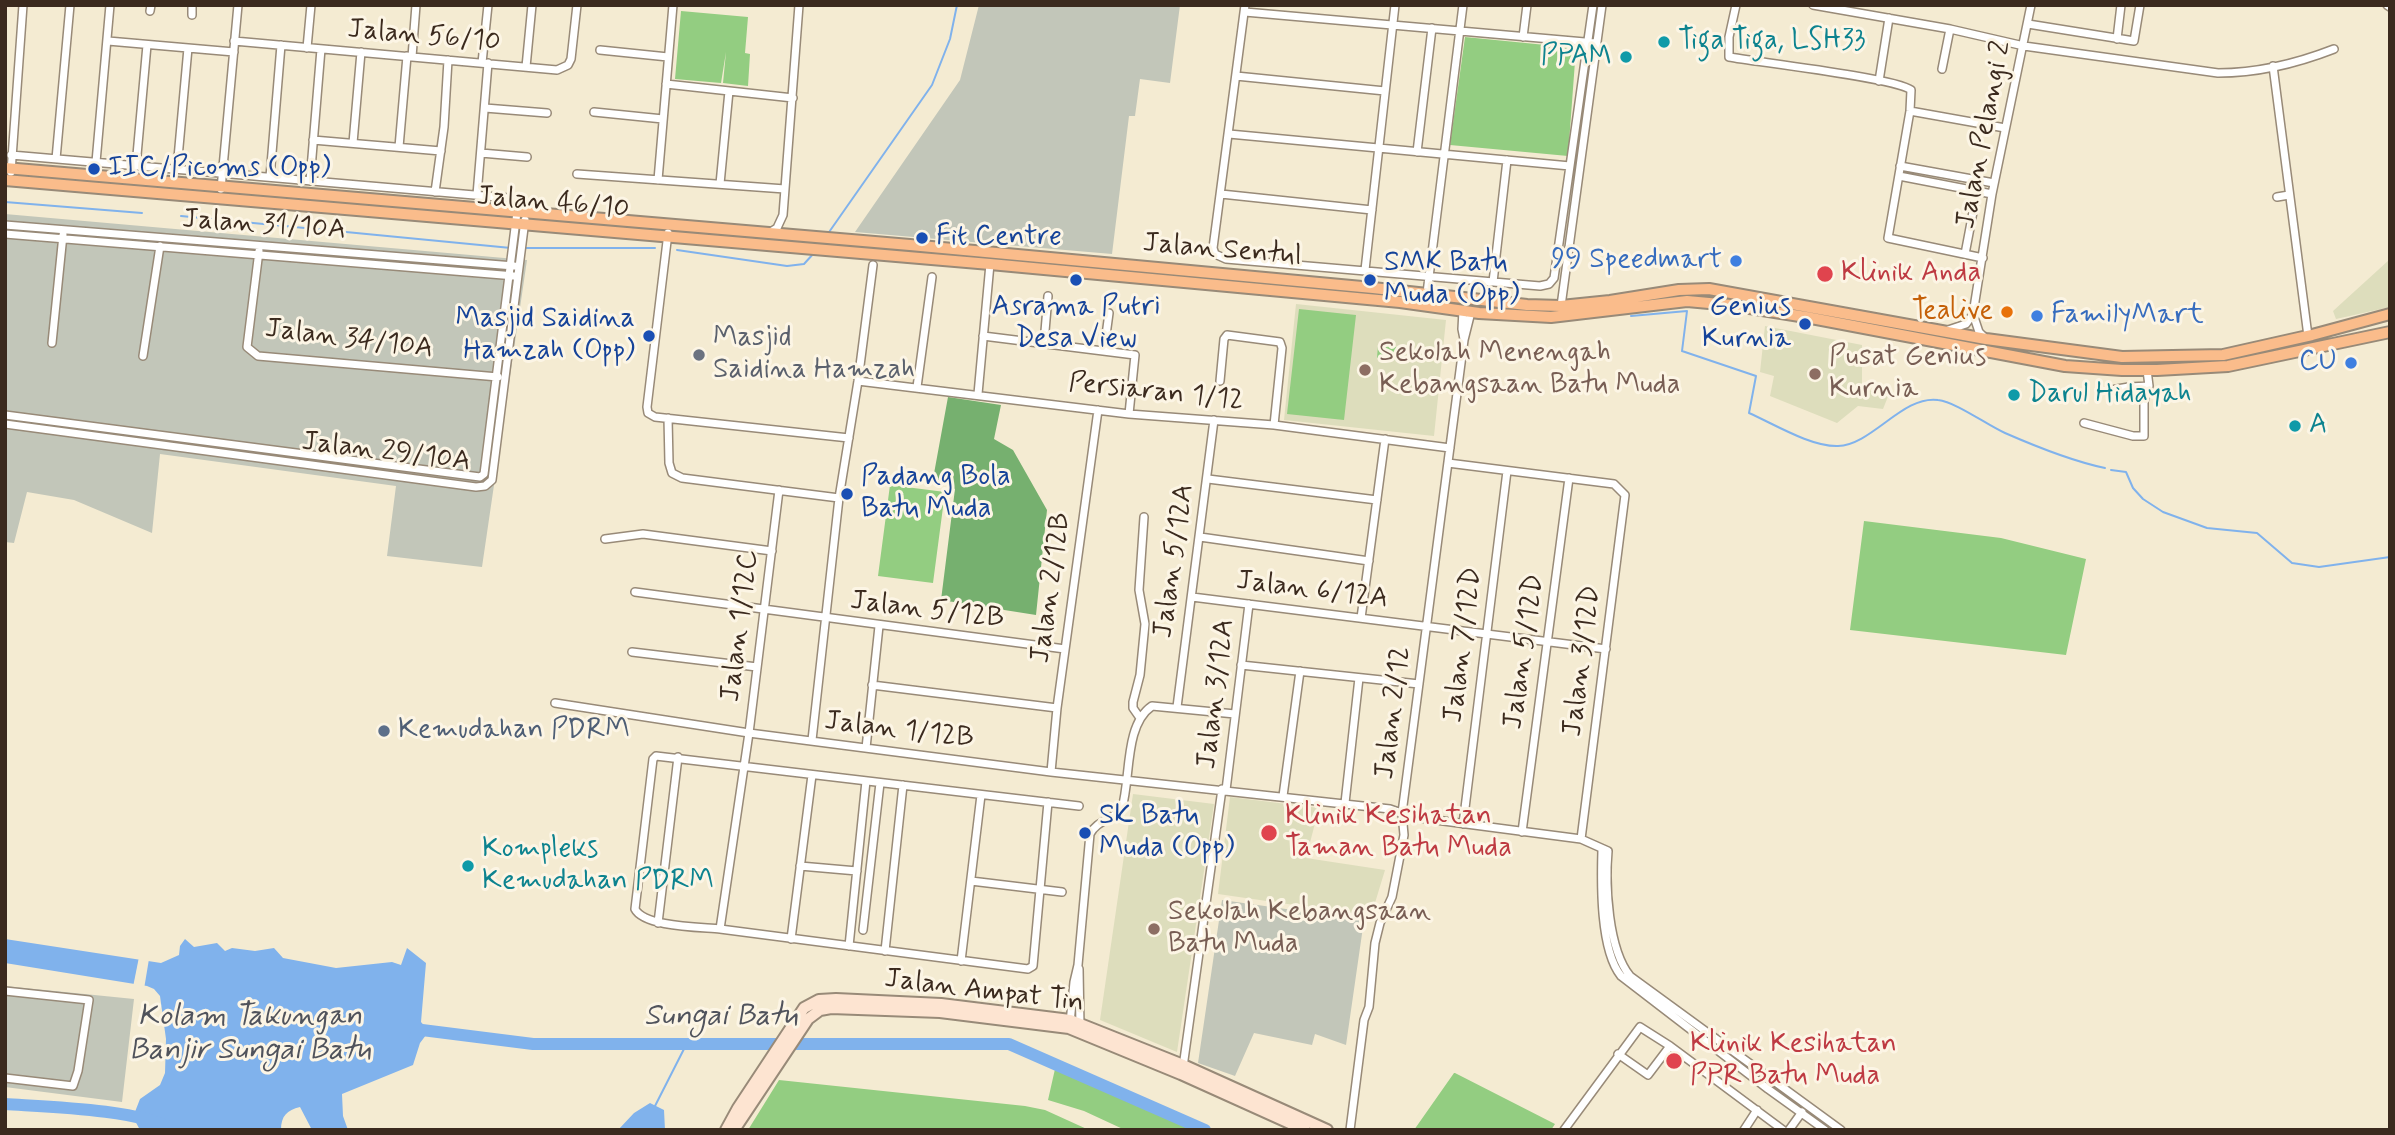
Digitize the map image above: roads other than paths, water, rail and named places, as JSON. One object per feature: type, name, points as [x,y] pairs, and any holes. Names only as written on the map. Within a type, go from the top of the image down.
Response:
[{"type":"main road","name":"Jalan 46/10","points":[[8,168],[1066,260]]},
{"type":"main road","name":"Jalan 46/10","points":[[8,180],[1097,274]]},
{"type":"main road","name":"Jalan Sentul","points":[[1066,260],[1427,293]]},
{"type":"main road","name":"Jalan Sentul","points":[[1097,274],[1408,303]]},
{"type":"main road","points":[[1688,301],[1705,291]]},
{"type":"main road","points":[[1705,291],[1719,304]]},
{"type":"main road","points":[[1408,303],[1427,293],[1561,306],[1705,291],[2142,362],[2223,355],[2390,314]]},
{"type":"main road","points":[[1427,293],[1442,307]]},
{"type":"main road","points":[[1458,296],[1467,309]]},
{"type":"main road","points":[[1467,309],[1481,298]]},
{"type":"main road","points":[[1408,303],[1551,317],[1688,301],[1805,317],[2065,366],[2122,370],[2142,362],[2162,370],[2228,366],[2390,332]]},
{"type":"main road","points":[[2346,326],[2381,322],[2390,326]]},
{"type":"street","points":[[8,180],[23,5]]},
{"type":"street","points":[[56,159],[70,5]]},
{"type":"street","points":[[96,162],[110,5]]},
{"type":"street","points":[[191,15],[192,5]]},
{"type":"street","points":[[220,199],[238,5]]},
{"type":"street","points":[[307,48],[311,5]]},
{"type":"street","points":[[399,147],[416,5]]},
{"type":"street","points":[[477,195],[485,108],[488,5]]},
{"type":"street","points":[[526,67],[531,5]]},
{"type":"street","name":"Jalan 56/10","points":[[234,41],[557,70],[568,65],[573,50],[577,5]]},
{"type":"street","points":[[658,180],[673,5]]},
{"type":"street","points":[[768,233],[777,228],[783,215],[799,5]]},
{"type":"street","points":[[1365,270],[1395,5]]},
{"type":"street","points":[[1427,293],[1463,5]]},
{"type":"street","points":[[1523,37],[1527,5]]},
{"type":"street","points":[[1561,306],[1592,43],[1593,5]]},
{"type":"street","points":[[1592,43],[1432,29],[1245,8],[1213,248],[1215,254],[1226,259],[1540,286],[1549,284],[1555,278],[1570,166],[1592,43],[1602,5]]},
{"type":"street","points":[[1736,5],[1729,37],[1729,57],[1879,81],[1905,86],[1911,90],[1910,111],[1888,238],[1983,258]]},
{"type":"street","points":[[1813,5],[1950,29],[2024,46],[2218,73],[2240,73],[2310,58],[2334,49]]},
{"type":"street","name":"Jalan Pelangi 2","points":[[1973,314],[1994,183],[2031,5]]},
{"type":"street","points":[[2117,39],[2120,5]]},
{"type":"street","points":[[2028,24],[2134,41],[2140,5]]},
{"type":"street","points":[[1879,81],[1889,18]]},
{"type":"street","points":[[1418,152],[1432,29]]},
{"type":"street","points":[[1942,69],[1950,29]]},
{"type":"street","points":[[108,41],[234,52]]},
{"type":"street","points":[[136,166],[147,45]]},
{"type":"street","points":[[270,177],[281,45]]},
{"type":"street","points":[[177,169],[188,48]]},
{"type":"street","points":[[310,181],[321,49]]},
{"type":"street","points":[[600,50],[668,57]]},
{"type":"street","points":[[353,143],[361,52]]},
{"type":"street","points":[[435,192],[448,60]]},
{"type":"street","points":[[2273,66],[2308,336]]},
{"type":"street","points":[[1236,76],[1385,91]]},
{"type":"street","points":[[666,85],[793,98]]},
{"type":"street","points":[[720,184],[729,91]]},
{"type":"street","points":[[485,108],[547,113]]},
{"type":"street","points":[[1910,111],[2005,128]]},
{"type":"street","points":[[594,112],[663,119]]},
{"type":"street","points":[[1228,134],[1570,166]]},
{"type":"street","points":[[313,140],[441,151]]},
{"type":"street","points":[[481,153],[527,157]]},
{"type":"street","name":"Jalan 46/10","points":[[11,155],[509,198]]},
{"type":"street","points":[[1493,282],[1507,160]]},
{"type":"street","points":[[1900,166],[1994,183]]},
{"type":"street","points":[[577,174],[785,189]]},
{"type":"street","points":[[1899,176],[1992,194]]},
{"type":"street","points":[[1965,254],[1978,191]]},
{"type":"street","points":[[1221,194],[1372,210]]},
{"type":"street","points":[[2277,197],[2290,195]]},
{"type":"street","name":"Jalan 29/10A","points":[[5,424],[476,487],[485,486],[492,480],[522,212]]},
{"type":"street","points":[[783,215],[789,232],[794,235]]},
{"type":"street","name":"Jalan 31/10A","points":[[5,225],[63,235],[160,246],[516,266]]},
{"type":"street","points":[[668,225],[647,407],[651,415],[849,438]]},
{"type":"street","name":"Jalan 31/10A","points":[[5,234],[63,235],[259,251],[515,276]]},
{"type":"street","points":[[52,343],[63,235]]},
{"type":"street","points":[[143,356],[160,246]]},
{"type":"street","name":"Jalan 34/10A","points":[[259,251],[247,347],[258,356],[505,377]]},
{"type":"street","points":[[978,394],[990,264]]},
{"type":"street","points":[[812,740],[839,498],[873,265]]},
{"type":"street","name":"Jalan 29/10A","points":[[5,415],[480,477],[484,474],[496,377],[515,276]]},
{"type":"street","points":[[917,387],[932,277]]},
{"type":"street","points":[[1044,343],[1048,296]]},
{"type":"street","name":"Jalan 2/12","points":[[1349,1130],[1364,1020],[1369,1007],[1375,943],[1380,923],[1392,897],[1404,835],[1402,813],[1464,340],[1462,329],[1467,309]]},
{"type":"street","points":[[1104,350],[1109,313]]},
{"type":"street","points":[[1945,330],[1960,327],[1973,314],[1979,332],[1986,338]]},
{"type":"street","points":[[1220,381],[1224,339],[1227,335],[1280,342],[1282,348],[1273,425]]},
{"type":"street","points":[[983,336],[1135,355],[1129,414]]},
{"type":"street","points":[[2084,423],[2133,436],[2144,436],[2144,401],[2149,386],[2142,362]]},
{"type":"street","name":"Persiaran 1/12","points":[[858,381],[1129,414],[1273,425],[1450,448]]},
{"type":"street","points":[[2111,390],[2149,386]]},
{"type":"street","name":"Jalan 2/12B","points":[[1051,772],[1057,708],[1098,410]]},
{"type":"street","points":[[668,418],[669,463],[672,473],[682,478],[839,498]]},
{"type":"street","name":"Jalan 5/12A","points":[[1177,707],[1214,420]]},
{"type":"street","points":[[1362,618],[1385,439]]},
{"type":"street","points":[[1448,464],[1569,478]]},
{"type":"street","name":"Jalan 7/12D","points":[[1464,824],[1507,471]]},
{"type":"street","name":"Jalan 3/12D","points":[[1569,478],[1614,484],[1622,489],[1625,495],[1581,839]]},
{"type":"street","name":"Jalan 5/12D","points":[[1522,832],[1569,478]]},
{"type":"street","points":[[1208,479],[1377,500]]},
{"type":"street","name":"Jalan 1/12C","points":[[720,929],[749,733],[779,490]]},
{"type":"street","points":[[1140,718],[1133,708],[1133,702],[1140,675],[1145,624],[1139,590],[1144,517]]},
{"type":"street","points":[[605,539],[643,534],[772,551]]},
{"type":"street","points":[[1200,537],[1369,561]]},
{"type":"street","name":"Jalan 5/12B","points":[[635,592],[1065,649]]},
{"type":"street","name":"Jalan 6/12A","points":[[1192,597],[1606,649]]},
{"type":"street","name":"Jalan 3/12A","points":[[1182,1070],[1225,790],[1249,604]]},
{"type":"street","points":[[866,748],[879,626]]},
{"type":"street","points":[[632,652],[757,667]]},
{"type":"street","points":[[1241,665],[1419,684]]},
{"type":"street","points":[[1283,796],[1300,671]]},
{"type":"street","points":[[1345,803],[1359,678]]},
{"type":"street","points":[[872,685],[1057,708]]},
{"type":"street","name":"Jalan 1/12B","points":[[555,703],[749,733],[1051,772],[1345,803],[1390,809],[1413,817],[1581,839]]},
{"type":"street","points":[[1075,1026],[1074,982],[1078,965],[1090,834],[1097,825],[1119,812],[1124,802],[1132,742],[1140,718],[1152,706],[1235,714]]},
{"type":"street","points":[[1048,803],[1031,968],[658,923],[641,917],[635,909],[651,773],[656,756],[1079,806]]},
{"type":"street","points":[[658,923],[678,757]]},
{"type":"street","points":[[791,939],[811,775]]},
{"type":"street","points":[[849,946],[866,781]]},
{"type":"street","points":[[863,930],[880,783]]},
{"type":"street","points":[[885,951],[903,785]]},
{"type":"street","points":[[961,961],[981,794]]},
{"type":"street","points":[[1581,839],[1605,851]]},
{"type":"street","points":[[1605,851],[1611,928],[1622,965],[1630,975],[1841,1130]]},
{"type":"street","points":[[1605,851],[1605,929],[1609,955],[1617,971],[1626,982],[1825,1130]]},
{"type":"street","points":[[858,859],[871,861]]},
{"type":"street","points":[[800,866],[857,871]]},
{"type":"street","points":[[971,881],[1062,892]]},
{"type":"street","points":[[5,991],[89,1000],[74,1086],[5,1078]]},
{"type":"street","name":"Jalan Ampat Tin","points":[[726,1130],[796,1029],[812,1015],[831,1008],[940,1012],[1075,1026],[1327,1130]]},
{"type":"street","points":[[1564,1130],[1640,1027],[1670,1046],[1783,1130]]},
{"type":"street","points":[[1618,1054],[1648,1075],[1670,1046]]},
{"type":"street","name":"Jalan Ampat Tin","points":[[734,1130],[770,1067]]},
{"type":"street","name":"Jalan Ampat Tin","points":[[1182,1070],[1305,1130]]},
{"type":"street","points":[[1789,1130],[1807,1105]]},
{"type":"street","points":[[1744,1130],[1757,1110]]},
{"type":"water","name":"Kolam Takungan Banjir Sungai Batu","points":[[5,939],[161,963],[179,955],[180,946],[185,939],[194,947],[217,943],[225,951],[232,948],[255,951],[274,948],[283,958],[336,968],[392,962],[401,965],[407,948],[426,963],[421,1022],[429,1031],[420,1043],[413,1065],[342,1094],[343,1116],[348,1130],[312,1130],[300,1107],[286,1114],[281,1130],[140,1130],[133,1117],[140,1099],[160,1085],[165,1073],[166,1039],[160,996],[147,986],[5,963]]},
{"type":"water","points":[[650,1103],[664,1110],[665,1130],[618,1130],[634,1113]]},
{"type":"waterway","points":[[827,235],[932,85],[950,39],[957,5]]},
{"type":"waterway","points":[[5,202],[142,213]]},
{"type":"waterway","points":[[181,216],[511,248]]},
{"type":"waterway","points":[[524,248],[655,248]]},
{"type":"waterway","points":[[677,250],[787,266],[804,264],[814,253]]},
{"type":"waterway","points":[[1631,316],[1687,311],[1682,351],[1756,376],[1749,413],[1816,443],[1838,446],[1851,444],[1912,405],[1925,400],[1938,400],[1954,405],[2029,443],[2067,458],[2105,468]]},
{"type":"waterway","points":[[2111,470],[2126,472],[2133,488],[2143,499],[2163,512],[2207,528],[2257,533],[2292,563],[2319,567],[2390,557]]},
{"type":"waterway","name":"Sungai Batu","points":[[415,1037],[422,1030],[533,1044],[1009,1044],[1205,1130]]},
{"type":"waterway","points":[[655,1106],[686,1045]]},
{"type":"waterway","name":"Sungai Batu","points":[[5,1104],[117,1113],[159,1123],[175,1130]]},
{"type":"place","name":"Tiga Tiga, LSH33","points":[[1664,42]]},
{"type":"place","name":"PPAM","points":[[1626,57]]},
{"type":"place","name":"IIC/Picoms (Opp)","points":[[94,169]]},
{"type":"place","name":"Fit Centre","points":[[922,238]]},
{"type":"place","name":"99 Speedmart","points":[[1736,261]]},
{"type":"place","name":"Klinik Anda","points":[[1825,274]]},
{"type":"place","name":"Asrama Putri Desa View","points":[[1076,280]]},
{"type":"place","name":"SMK Batu Muda (Opp)","points":[[1370,280]]},
{"type":"place","name":"Tealive","points":[[2007,312]]},
{"type":"place","name":"FamilyMart","points":[[2037,316]]},
{"type":"place","name":"Genius Kurnia","points":[[1805,324]]},
{"type":"place","name":"Masjid Saidina Hamzah (Opp)","points":[[649,336]]},
{"type":"place","name":"Masjid Saidina Hamzah","points":[[699,355]]},
{"type":"place","name":"CU","points":[[2351,363]]},
{"type":"place","name":"Sekolah Menengah Kebangsaan Batu Muda","points":[[1365,370]]},
{"type":"place","name":"Pusat Genius Kurnia","points":[[1815,374]]},
{"type":"place","name":"Darul Hidayah","points":[[2014,395]]},
{"type":"place","name":"A","points":[[2295,426]]},
{"type":"place","name":"Padang Bola Batu Muda","points":[[847,494]]},
{"type":"place","name":"Kemudahan PDRM","points":[[384,731]]},
{"type":"place","name":"SK Batu Muda (Opp)","points":[[1085,833]]},
{"type":"place","name":"Klinik Kesihatan Taman Batu Muda","points":[[1269,833]]},
{"type":"place","name":"Kompleks Kemudahan PDRM","points":[[468,866]]},
{"type":"place","name":"Sekolah Kebangsaan Batu Muda","points":[[1154,929]]},
{"type":"place","name":"Klinik Kesihatan PPR Batu Muda","points":[[1674,1061]]}]
